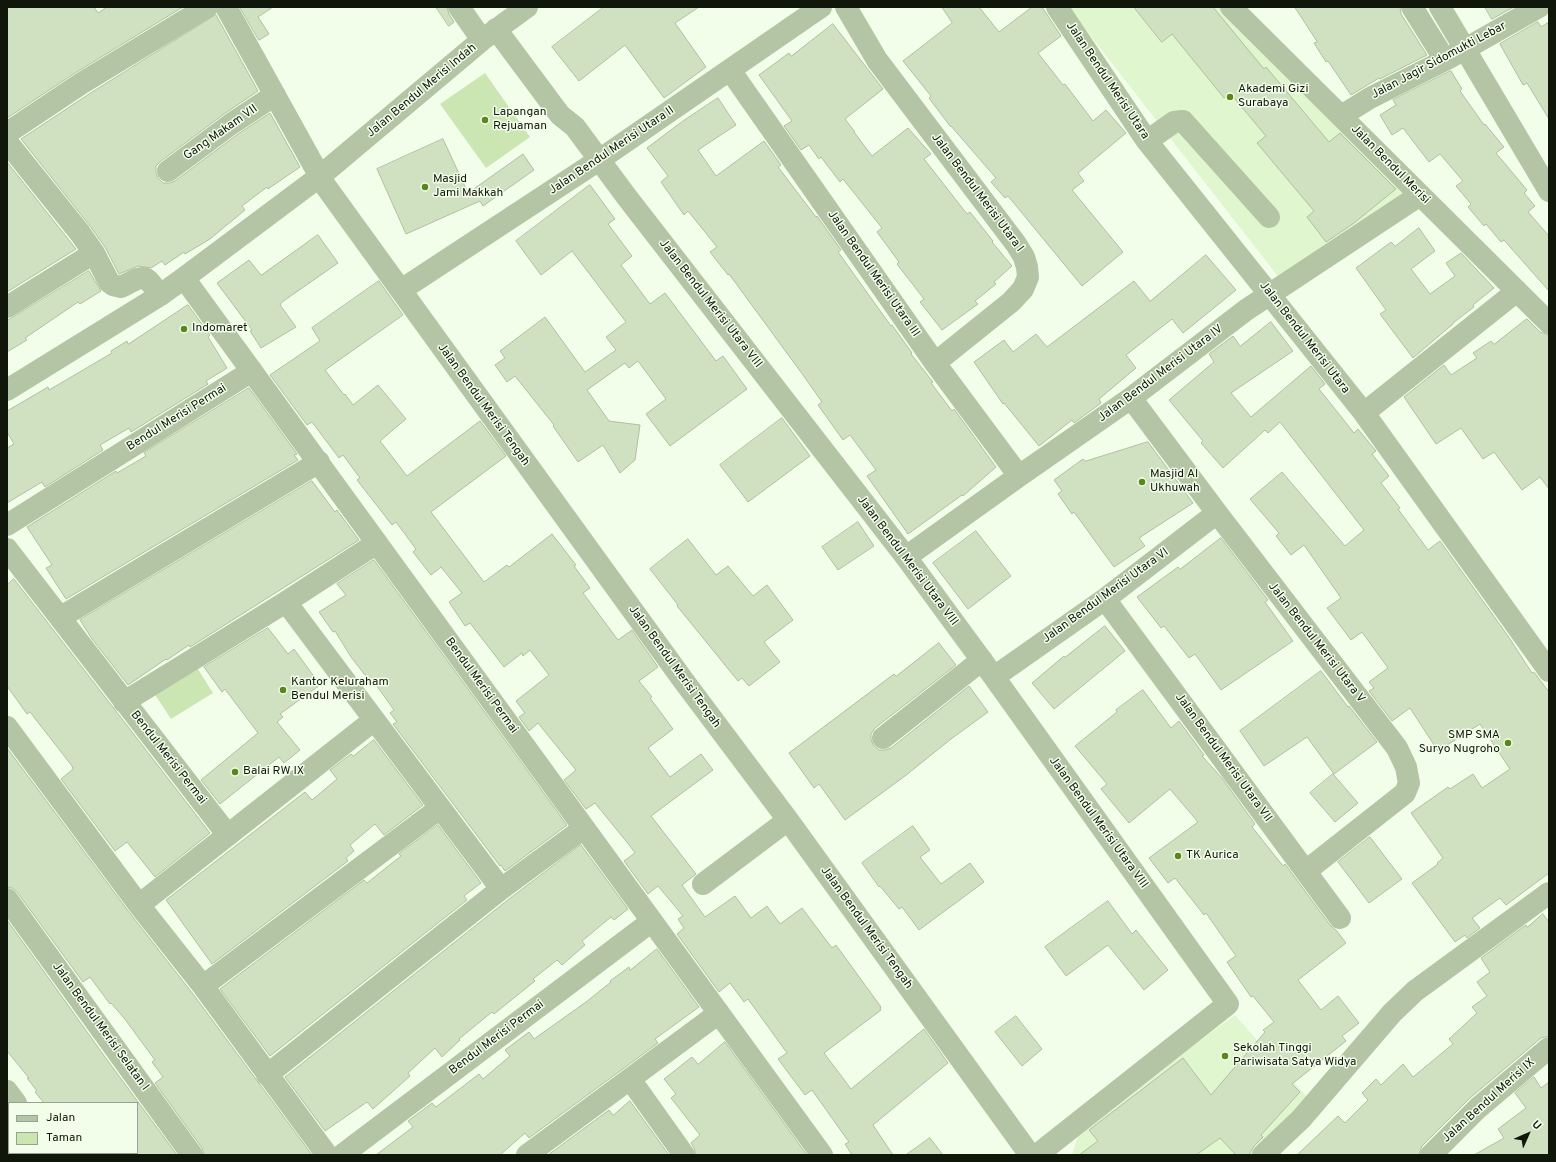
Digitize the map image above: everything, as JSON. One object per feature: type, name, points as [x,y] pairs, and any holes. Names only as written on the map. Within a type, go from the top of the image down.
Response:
[{"type":"street","points":[[7,133],[82,83],[207,7]]},
{"type":"street","name":"Jalan Bendul Merisi Tengah","points":[[226,7],[319,178],[678,674],[788,820],[1030,1155]]},
{"type":"street","name":"Jalan Bendul Merisi Utara VIII","points":[[459,7],[495,30],[570,106],[575,127],[599,160],[906,557],[1228,1004],[1037,1155]]},
{"type":"street","name":"Jalan Bendul Merisi Indah","points":[[7,390],[159,296],[184,278],[319,178],[495,30],[527,7]]},
{"type":"street","name":"Jalan Bendul Merisi Utara II","points":[[401,290],[599,160],[820,7]]},
{"type":"street","name":"Jalan Bendul Merisi Utara I","points":[[846,7],[877,60],[1016,244],[1024,256],[1027,266],[1028,277],[1023,289],[1011,302],[935,362]]},
{"type":"street","name":"Jalan Bendul Merisi Utara","points":[[1057,7],[1147,141],[1364,413],[1549,671]]},
{"type":"street","name":"Jalan Bendul Merisi","points":[[1231,7],[1549,323]]},
{"type":"street","points":[[1412,7],[1454,55],[1488,90],[1549,191]]},
{"type":"street","points":[[1440,7],[1454,55]]},
{"type":"street","name":"Jalan Jagir Sidomukti Lebar","points":[[1341,116],[1370,98],[1454,55],[1538,7]]},
{"type":"street","name":"Jalan Bendul Merisi Utara III","points":[[730,70],[935,362],[1019,476]]},
{"type":"street","name":"Gang Makam VII","points":[[168,171],[231,124],[275,95]]},
{"type":"street","points":[[1147,141],[1174,122],[1183,121],[1269,217]]},
{"type":"street","points":[[7,142],[94,253],[109,282],[113,285],[121,287],[140,277],[145,277],[150,281],[159,296]]},
{"type":"street","name":"Jalan Bendul Merisi Utara IV","points":[[906,557],[1131,398],[1246,310],[1420,195]]},
{"type":"street","points":[[7,307],[94,253]]},
{"type":"street","points":[[184,278],[252,371]]},
{"type":"street","points":[[1364,413],[1517,291]]},
{"type":"street","name":"Bendul Merisi Permai","points":[[7,525],[252,371],[822,1155]]},
{"type":"street","name":"Jalan Bendul Merisi Utara V","points":[[1131,398],[1397,748],[1406,767],[1409,783],[1405,793],[1306,871]]},
{"type":"street","points":[[61,617],[319,462]]},
{"type":"street","name":"Jalan Bendul Merisi Utara VI","points":[[883,738],[988,669],[1105,599],[1217,513]]},
{"type":"street","name":"Bendul Merisi Permai","points":[[124,702],[286,602],[377,543]]},
{"type":"street","name":"Bendul Merisi Permai","points":[[7,548],[227,834]]},
{"type":"street","name":"Jalan Bendul Merisi Utara VII","points":[[1105,599],[1340,918]]},
{"type":"street","points":[[286,602],[501,889]]},
{"type":"street","points":[[139,905],[227,834],[374,720]]},
{"type":"street","points":[[7,727],[139,905],[203,986],[327,1155]]},
{"type":"street","points":[[203,986],[440,808]]},
{"type":"street","points":[[703,884],[788,820]]},
{"type":"street","points":[[267,1075],[501,889],[584,828]]},
{"type":"street","points":[[1263,1155],[1301,1119],[1392,1012],[1415,991],[1549,892]]},
{"type":"street","name":"Jalan Bendul Merisi Selatan I","points":[[7,899],[192,1155]]},
{"type":"street","name":"Bendul Merisi Permai","points":[[342,1155],[652,921]]},
{"type":"street","points":[[527,1155],[719,1013]]},
{"type":"street","name":"Jalan Bendul Merisi IX","points":[[1431,1155],[1478,1108],[1549,1048]]},
{"type":"street","points":[[630,1079],[684,1155]]},
{"type":"street","points":[[7,1091],[15,1102]]},
{"type":"shaded area","name":"Akademi Gizi Surabaya","points":[[1068,7],[1231,7],[1413,188],[1280,279]]},
{"type":"shaded area","name":"Sekolah Tinggi Pariwisata Satya Widya","points":[[1235,1015],[1307,1097],[1256,1155],[1072,1155],[1081,1127]]},
{"type":"green space","name":"Lapangan Rejuaman","points":[[485,73],[530,137],[486,168],[440,104]]},
{"type":"green space","points":[[196,666],[213,693],[171,719],[154,693]]},
{"type":"building","points":[[7,7],[94,7],[98,13],[107,7],[183,7],[75,73],[7,118]]},
{"type":"building","points":[[240,7],[273,7],[258,17],[269,34],[259,40]]},
{"type":"building","points":[[436,7],[447,7],[454,22],[449,26]]},
{"type":"building","points":[[604,7],[699,7],[675,23],[706,67],[664,98],[625,45],[579,81],[552,47]]},
{"type":"building","points":[[942,7],[979,7],[999,32],[1032,7],[1042,7],[1061,36],[1038,53],[1063,85],[1065,84],[1093,121],[1106,110],[1126,133],[1078,173],[1084,181],[1072,190],[1123,252],[1082,286],[1008,196],[1005,198],[991,182],[996,178],[950,126],[929,98],[931,96],[903,61],[952,23]]},
{"type":"building","points":[[1134,7],[1213,7],[1264,69],[1266,67],[1329,142],[1340,133],[1396,189],[1354,223],[1326,242],[1307,217],[1314,211],[1257,143],[1266,136],[1230,93],[1224,98],[1172,34],[1162,42]]},
{"type":"building","points":[[1295,7],[1400,7],[1401,14],[1427,55],[1380,79],[1379,78],[1351,95],[1328,61],[1326,62],[1314,43],[1317,42]]},
{"type":"building","points":[[1485,7],[1514,7],[1492,19]]},
{"type":"building","points":[[216,15],[258,91],[224,114],[161,161],[156,166],[158,178],[163,183],[175,181],[238,134],[270,113],[300,167],[268,189],[267,187],[242,206],[245,210],[210,239],[185,254],[184,252],[165,265],[162,261],[151,268],[138,266],[119,274],[105,247],[90,226],[21,139],[89,94]]},
{"type":"building","points":[[1538,22],[1541,27],[1549,22],[1549,119],[1527,83],[1523,85],[1500,44]]},
{"type":"building","points":[[833,24],[883,89],[845,119],[854,132],[872,156],[908,128],[931,154],[924,159],[967,214],[970,212],[1012,266],[994,282],[996,284],[975,301],[978,304],[942,330],[920,302],[924,299],[897,264],[899,262],[877,232],[882,228],[843,179],[840,182],[821,157],[819,159],[809,145],[801,150],[784,126],[792,121],[759,75],[789,53],[791,56]]},
{"type":"building","points":[[1451,71],[1462,89],[1460,91],[1484,125],[1485,124],[1504,147],[1496,153],[1527,190],[1524,193],[1535,206],[1528,212],[1549,236],[1549,291],[1504,240],[1501,242],[1486,224],[1484,226],[1468,207],[1471,204],[1456,186],[1463,181],[1440,154],[1429,162],[1403,128],[1392,135],[1380,115],[1396,105],[1393,100]]},
{"type":"building","points":[[718,98],[736,125],[698,150],[716,176],[764,141],[781,165],[778,167],[816,217],[817,216],[841,250],[838,252],[891,326],[892,325],[912,353],[911,354],[933,382],[931,383],[952,411],[954,409],[996,467],[963,496],[962,495],[908,534],[867,476],[876,470],[850,435],[843,440],[818,405],[822,402],[803,375],[729,274],[728,275],[710,252],[717,247],[688,211],[684,215],[661,182],[668,176],[647,148],[683,121]]},
{"type":"building","name":"Masjid Jami Makkah","points":[[443,139],[468,193],[523,154],[534,170],[483,206],[480,201],[406,234],[377,169]]},
{"type":"building","points":[[7,162],[76,249],[7,292]]},
{"type":"building","points":[[590,185],[615,219],[608,224],[632,256],[621,265],[650,304],[665,293],[716,361],[723,356],[747,389],[670,446],[646,414],[666,399],[638,361],[629,368],[625,363],[587,390],[609,421],[640,425],[635,460],[620,473],[603,445],[578,462],[553,426],[554,425],[515,376],[507,382],[495,365],[505,358],[500,351],[545,317],[585,372],[616,350],[606,337],[626,322],[572,251],[541,275],[516,241]]},
{"type":"building","points":[[1419,228],[1435,251],[1411,269],[1430,294],[1455,276],[1446,263],[1461,253],[1494,288],[1473,305],[1474,307],[1413,358],[1380,314],[1386,310],[1356,268],[1391,242],[1395,246]]},
{"type":"building","points":[[318,235],[338,263],[282,302],[280,305],[296,327],[261,348],[250,331],[252,330],[217,283],[249,260],[261,275]]},
{"type":"building","points":[[1206,255],[1236,290],[1183,333],[1172,319],[1126,355],[1136,368],[1099,399],[1101,403],[1074,423],[1072,420],[1039,446],[1004,403],[1003,404],[974,362],[1004,340],[1013,352],[1036,334],[1047,347],[1134,281],[1150,301]]},
{"type":"building","points":[[89,271],[101,291],[80,304],[78,302],[25,338],[27,340],[7,352],[7,321]]},
{"type":"building","points":[[379,281],[403,315],[325,370],[353,405],[378,385],[406,419],[380,441],[407,476],[480,421],[506,456],[431,512],[484,582],[507,565],[509,567],[552,534],[576,565],[574,566],[590,588],[583,593],[618,640],[632,630],[658,667],[639,681],[652,697],[650,698],[673,729],[648,748],[670,777],[701,754],[713,770],[651,816],[696,874],[682,885],[705,917],[735,896],[751,918],[767,906],[780,924],[802,908],[832,948],[836,945],[881,1007],[881,1010],[824,1053],[851,1089],[924,1029],[948,1063],[873,1125],[893,1155],[852,1155],[845,1144],[849,1142],[812,1090],[805,1095],[778,1059],[787,1053],[748,999],[744,1002],[730,983],[719,992],[677,934],[684,928],[678,919],[683,916],[658,886],[648,894],[624,861],[635,853],[630,846],[595,803],[586,809],[564,780],[576,770],[538,723],[529,731],[519,717],[525,713],[516,701],[549,675],[530,650],[523,656],[522,653],[504,667],[470,623],[465,626],[449,602],[462,593],[441,567],[431,575],[413,552],[416,549],[396,522],[392,525],[357,480],[360,478],[343,455],[339,458],[312,422],[307,425],[270,375],[320,341],[312,328]]},
{"type":"building","points":[[188,305],[210,335],[208,337],[227,368],[206,381],[208,384],[131,432],[129,428],[100,445],[103,450],[45,487],[42,482],[7,503],[7,448],[14,444],[7,432],[7,411],[48,387],[49,390],[112,353],[111,351],[127,341],[128,344]]},
{"type":"building","points":[[1527,319],[1540,332],[1549,335],[1549,489],[1540,477],[1522,490],[1494,452],[1483,459],[1461,428],[1436,444],[1404,397],[1444,365],[1451,375],[1477,358],[1473,353],[1491,341],[1494,344]]},
{"type":"building","points":[[1271,322],[1293,351],[1231,393],[1251,417],[1311,366],[1325,384],[1319,389],[1354,433],[1358,429],[1376,451],[1372,454],[1389,476],[1381,483],[1400,508],[1398,509],[1428,550],[1440,541],[1508,636],[1532,673],[1534,672],[1549,692],[1549,873],[1506,905],[1500,898],[1472,918],[1480,928],[1467,938],[1465,935],[1455,942],[1412,883],[1438,864],[1437,863],[1443,858],[1411,813],[1448,787],[1450,789],[1473,774],[1482,788],[1510,769],[1480,724],[1438,751],[1410,708],[1392,721],[1369,691],[1374,688],[1369,682],[1388,668],[1362,632],[1351,640],[1327,608],[1341,598],[1304,545],[1291,555],[1276,536],[1279,533],[1250,499],[1282,472],[1345,546],[1364,530],[1280,422],[1268,433],[1265,430],[1223,468],[1201,443],[1203,441],[1169,400],[1214,362],[1209,354],[1233,336],[1240,346]]},
{"type":"building","points":[[249,388],[297,454],[294,455],[298,460],[66,599],[46,568],[52,565],[27,527],[116,471],[117,473],[146,456],[144,453]]},
{"type":"building","points":[[782,418],[810,456],[748,502],[720,465]]},
{"type":"building","points":[[1148,442],[1193,503],[1139,538],[1145,546],[1114,567],[1074,512],[1072,514],[1058,494],[1062,491],[1054,480],[1083,459],[1085,461]]},
{"type":"building","points":[[312,481],[335,512],[337,510],[359,540],[190,647],[189,645],[167,660],[166,659],[128,685],[92,639],[80,620]]},
{"type":"building","points":[[858,522],[874,546],[838,570],[822,547]]},
{"type":"building","points":[[976,531],[1011,576],[968,609],[933,563]]},
{"type":"building","points":[[1221,538],[1268,600],[1265,602],[1293,641],[1221,690],[1195,654],[1189,658],[1164,626],[1161,628],[1137,597],[1178,567],[1180,569]]},
{"type":"building","points":[[688,539],[716,575],[728,566],[753,596],[767,585],[793,620],[764,642],[780,662],[749,686],[742,678],[738,681],[677,606],[678,605],[650,569]]},
{"type":"building","points":[[374,560],[567,825],[505,871],[393,724],[397,722],[390,713],[394,710],[374,682],[372,684],[351,657],[335,631],[333,632],[319,612],[346,595],[337,584]]},
{"type":"building","points":[[14,579],[210,833],[155,877],[127,842],[115,851],[61,779],[73,769],[72,766],[30,712],[27,714],[7,686],[7,585]]},
{"type":"building","points":[[1105,626],[1125,651],[1054,709],[1032,683],[1064,656],[1065,657]]},
{"type":"building","points":[[268,628],[288,654],[294,649],[320,685],[280,714],[283,717],[277,722],[300,750],[284,763],[279,757],[220,804],[201,780],[258,733],[225,689],[222,692],[204,667]]},
{"type":"building","points":[[939,643],[956,665],[875,728],[871,734],[873,745],[879,750],[891,748],[969,686],[988,712],[845,820],[819,784],[814,788],[789,753],[894,674],[896,676]]},
{"type":"building","points":[[1321,671],[1377,742],[1334,774],[1307,737],[1264,766],[1240,731]]},
{"type":"building","points":[[1143,690],[1171,728],[1179,721],[1204,755],[1202,756],[1222,778],[1255,824],[1252,827],[1283,866],[1285,864],[1330,925],[1346,943],[1298,980],[1321,1010],[1338,996],[1359,1023],[1342,1036],[1346,1041],[1292,1084],[1300,1092],[1261,1135],[1263,1137],[1254,1146],[1249,1155],[1236,1155],[1220,1138],[1196,1155],[1079,1155],[1098,1141],[1089,1130],[1183,1058],[1211,1095],[1265,1032],[1263,1030],[1274,1022],[1253,996],[1251,997],[1227,962],[1236,956],[1206,913],[1204,915],[1175,878],[1168,883],[1149,858],[1198,822],[1170,789],[1129,823],[1101,789],[1107,784],[1075,746],[1117,712],[1116,710]]},
{"type":"building","points":[[374,740],[423,805],[384,835],[375,824],[350,845],[354,851],[346,858],[348,861],[212,964],[166,900],[305,792],[312,800],[337,779],[330,770],[351,754],[353,756]]},
{"type":"building","points":[[7,748],[129,912],[193,994],[312,1155],[204,1155],[202,1148],[155,1083],[163,1077],[152,1062],[155,1060],[124,1018],[111,1003],[110,1004],[90,977],[83,982],[17,892],[12,888],[7,887]]},
{"type":"building","points":[[1333,774],[1358,803],[1335,822],[1310,793]]},
{"type":"building","points":[[438,825],[481,883],[464,896],[467,900],[270,1056],[220,989],[364,880],[367,883],[401,856],[399,854]]},
{"type":"building","points":[[913,826],[930,850],[920,857],[941,884],[970,863],[984,882],[919,930],[902,907],[899,909],[880,886],[879,887],[862,863]]},
{"type":"building","points":[[1370,837],[1402,879],[1369,903],[1338,862]]},
{"type":"building","points":[[581,845],[628,909],[614,920],[611,917],[582,941],[585,945],[562,965],[557,960],[533,979],[535,981],[494,1014],[492,1012],[459,1039],[460,1040],[442,1057],[435,1048],[408,1073],[410,1076],[373,1109],[367,1102],[325,1131],[285,1077],[509,899]]},
{"type":"building","points":[[1108,901],[1132,934],[1136,930],[1168,970],[1144,990],[1108,945],[1066,976],[1045,947]]},
{"type":"building","points":[[1543,914],[1549,922],[1549,1036],[1541,1038],[1470,1098],[1422,1146],[1419,1155],[1297,1155],[1338,1116],[1345,1123],[1368,1100],[1362,1093],[1376,1079],[1381,1085],[1403,1064],[1413,1077],[1453,1044],[1449,1039],[1477,1013],[1472,1007],[1487,996],[1477,982],[1490,972],[1481,958],[1526,925],[1527,927]]},
{"type":"building","points":[[7,920],[177,1155],[137,1155],[138,1102],[43,1102],[27,1078],[29,1078],[7,1051]]},
{"type":"building","points":[[657,949],[699,1007],[655,1039],[658,1043],[529,1138],[525,1133],[500,1155],[376,1155],[413,1127],[408,1121],[432,1103],[436,1107],[479,1074],[483,1079],[510,1056],[505,1050],[529,1032],[534,1039],[586,1002],[629,967],[630,970]]},
{"type":"building","points":[[1016,1016],[1042,1049],[1022,1066],[995,1032]]},
{"type":"building","points":[[725,1042],[807,1155],[696,1155],[691,1143],[700,1135],[671,1098],[676,1094],[664,1079],[692,1057],[698,1064]]},
{"type":"building","points":[[1534,1077],[1541,1088],[1549,1082],[1549,1155],[1474,1155],[1504,1138],[1498,1129],[1526,1108],[1515,1093]]},
{"type":"building","points":[[630,1101],[669,1155],[548,1155],[609,1110],[613,1115]]},
{"type":"building","points":[[930,1138],[943,1155],[906,1155]]},
{"type":"place","name":"Akademi Gizi Surabaya","points":[[1230,97]]},
{"type":"place","name":"Lapangan Rejuaman","points":[[485,120]]},
{"type":"place","name":"Masjid Jami Makkah","points":[[425,187]]},
{"type":"place","name":"Indomaret","points":[[184,329]]},
{"type":"place","name":"Masjid Al Ukhuwah","points":[[1142,482]]},
{"type":"place","name":"Kantor Keluraham Bendul Merisi","points":[[283,690]]},
{"type":"place","name":"SMP SMA Suryo Nugroho","points":[[1508,743]]},
{"type":"place","name":"Balai RW IX","points":[[235,772]]},
{"type":"place","name":"TK Aurica","points":[[1178,856]]},
{"type":"place","name":"Sekolah Tinggi Pariwisata Satya Widya","points":[[1225,1056]]}]
